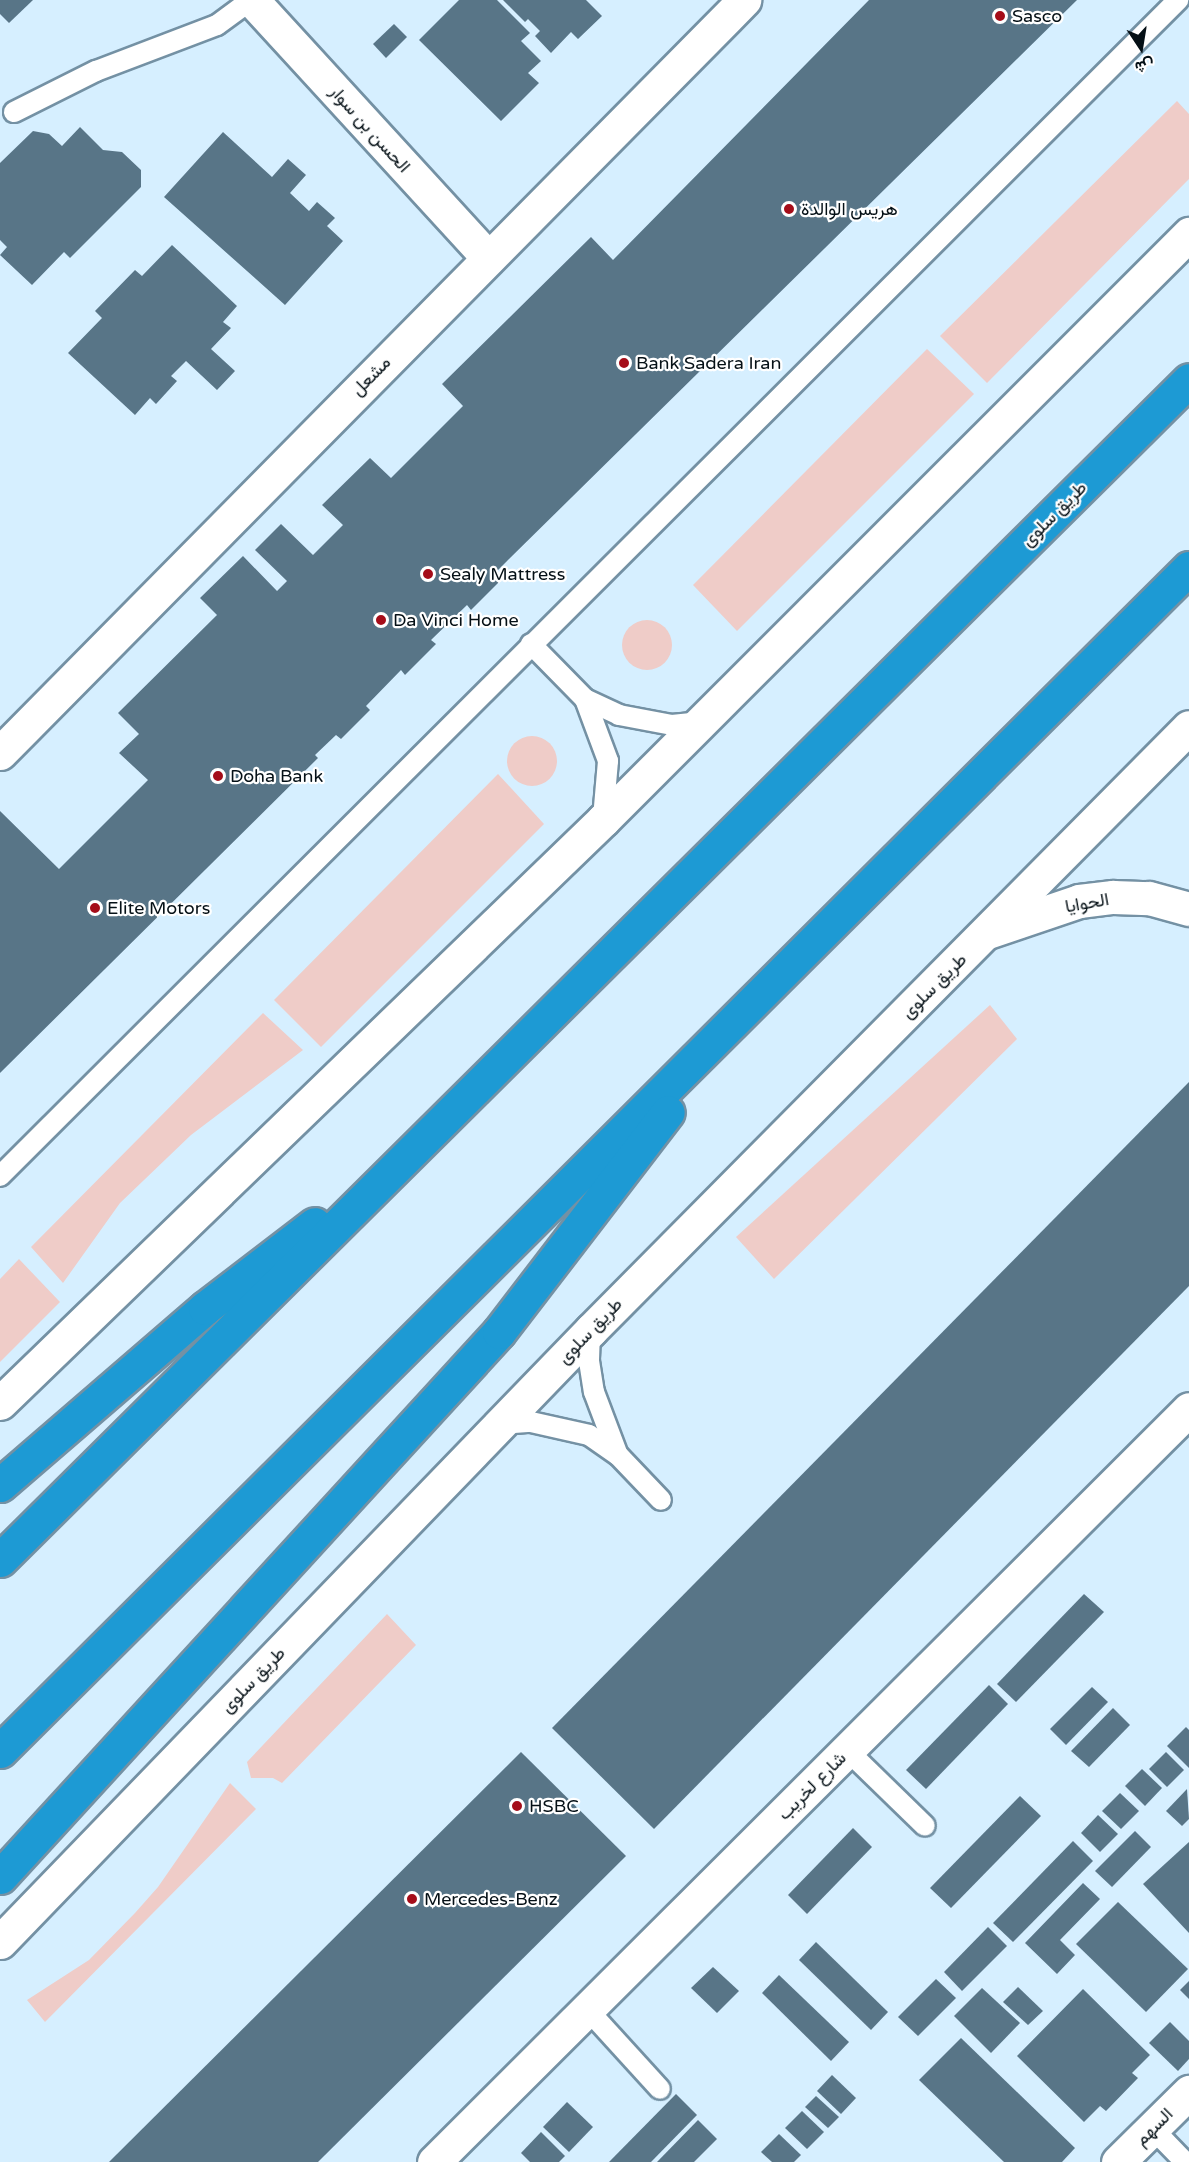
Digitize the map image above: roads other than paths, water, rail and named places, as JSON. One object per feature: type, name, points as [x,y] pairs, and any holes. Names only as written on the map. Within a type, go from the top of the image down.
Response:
[{"type":"highway","name":"طريق سلوى","points":[[0,1560],[1189,380]]},
{"type":"highway","points":[[0,1751],[1189,568]]},
{"type":"highway","points":[[0,1877],[499,1332],[744,1013]]},
{"type":"highway","points":[[0,1485],[205,1308],[422,1142]]},
{"type":"main road","name":"الحسن بن سوار","points":[[252,0],[488,258]]},
{"type":"main road","name":"مشعل","points":[[0,753],[744,0]]},
{"type":"main road","points":[[0,1403],[603,820],[1189,234]]},
{"type":"main road","name":"طريق سلوى","points":[[0,1942],[591,1330],[1189,727]]},
{"type":"main road","name":"الحوايا","points":[[988,932],[1079,901],[1113,897],[1149,898],[1189,909]]},
{"type":"main road","name":"شارع لخريب","points":[[434,2162],[1189,1409]]},
{"type":"main road","name":"السهم","points":[[1118,2162],[1189,2092]]},
{"type":"lane","points":[[14,112],[96,71],[217,25],[252,0]]},
{"type":"lane","points":[[0,1176],[1178,0]]},
{"type":"lane","points":[[531,644],[585,699],[619,716],[649,722],[699,722]]},
{"type":"lane","points":[[585,699],[608,761],[603,820]]},
{"type":"lane","points":[[591,1330],[589,1361],[594,1392],[618,1455]]},
{"type":"lane","points":[[500,1424],[560,1426],[589,1435],[618,1455],[661,1500]]},
{"type":"lane","points":[[848,1751],[925,1826]]},
{"type":"lane","points":[[587,2009],[660,2089]]},
{"type":"lane","points":[[1152,2128],[1185,2162]]},
{"type":"place","name":"Sasco","points":[[1000,16]]},
{"type":"place","name":"هريس الوالدة","points":[[789,209]]},
{"type":"place","name":"Bank Sadera Iran","points":[[624,363]]},
{"type":"place","name":"Sealy Mattress","points":[[428,574]]},
{"type":"place","name":"Da Vinci Home","points":[[381,620]]},
{"type":"place","name":"Doha Bank","points":[[218,776]]},
{"type":"place","name":"Elite Motors","points":[[95,908]]},
{"type":"place","name":"HSBC","points":[[517,1806]]},
{"type":"place","name":"Mercedes-Benz","points":[[412,1899]]}]
